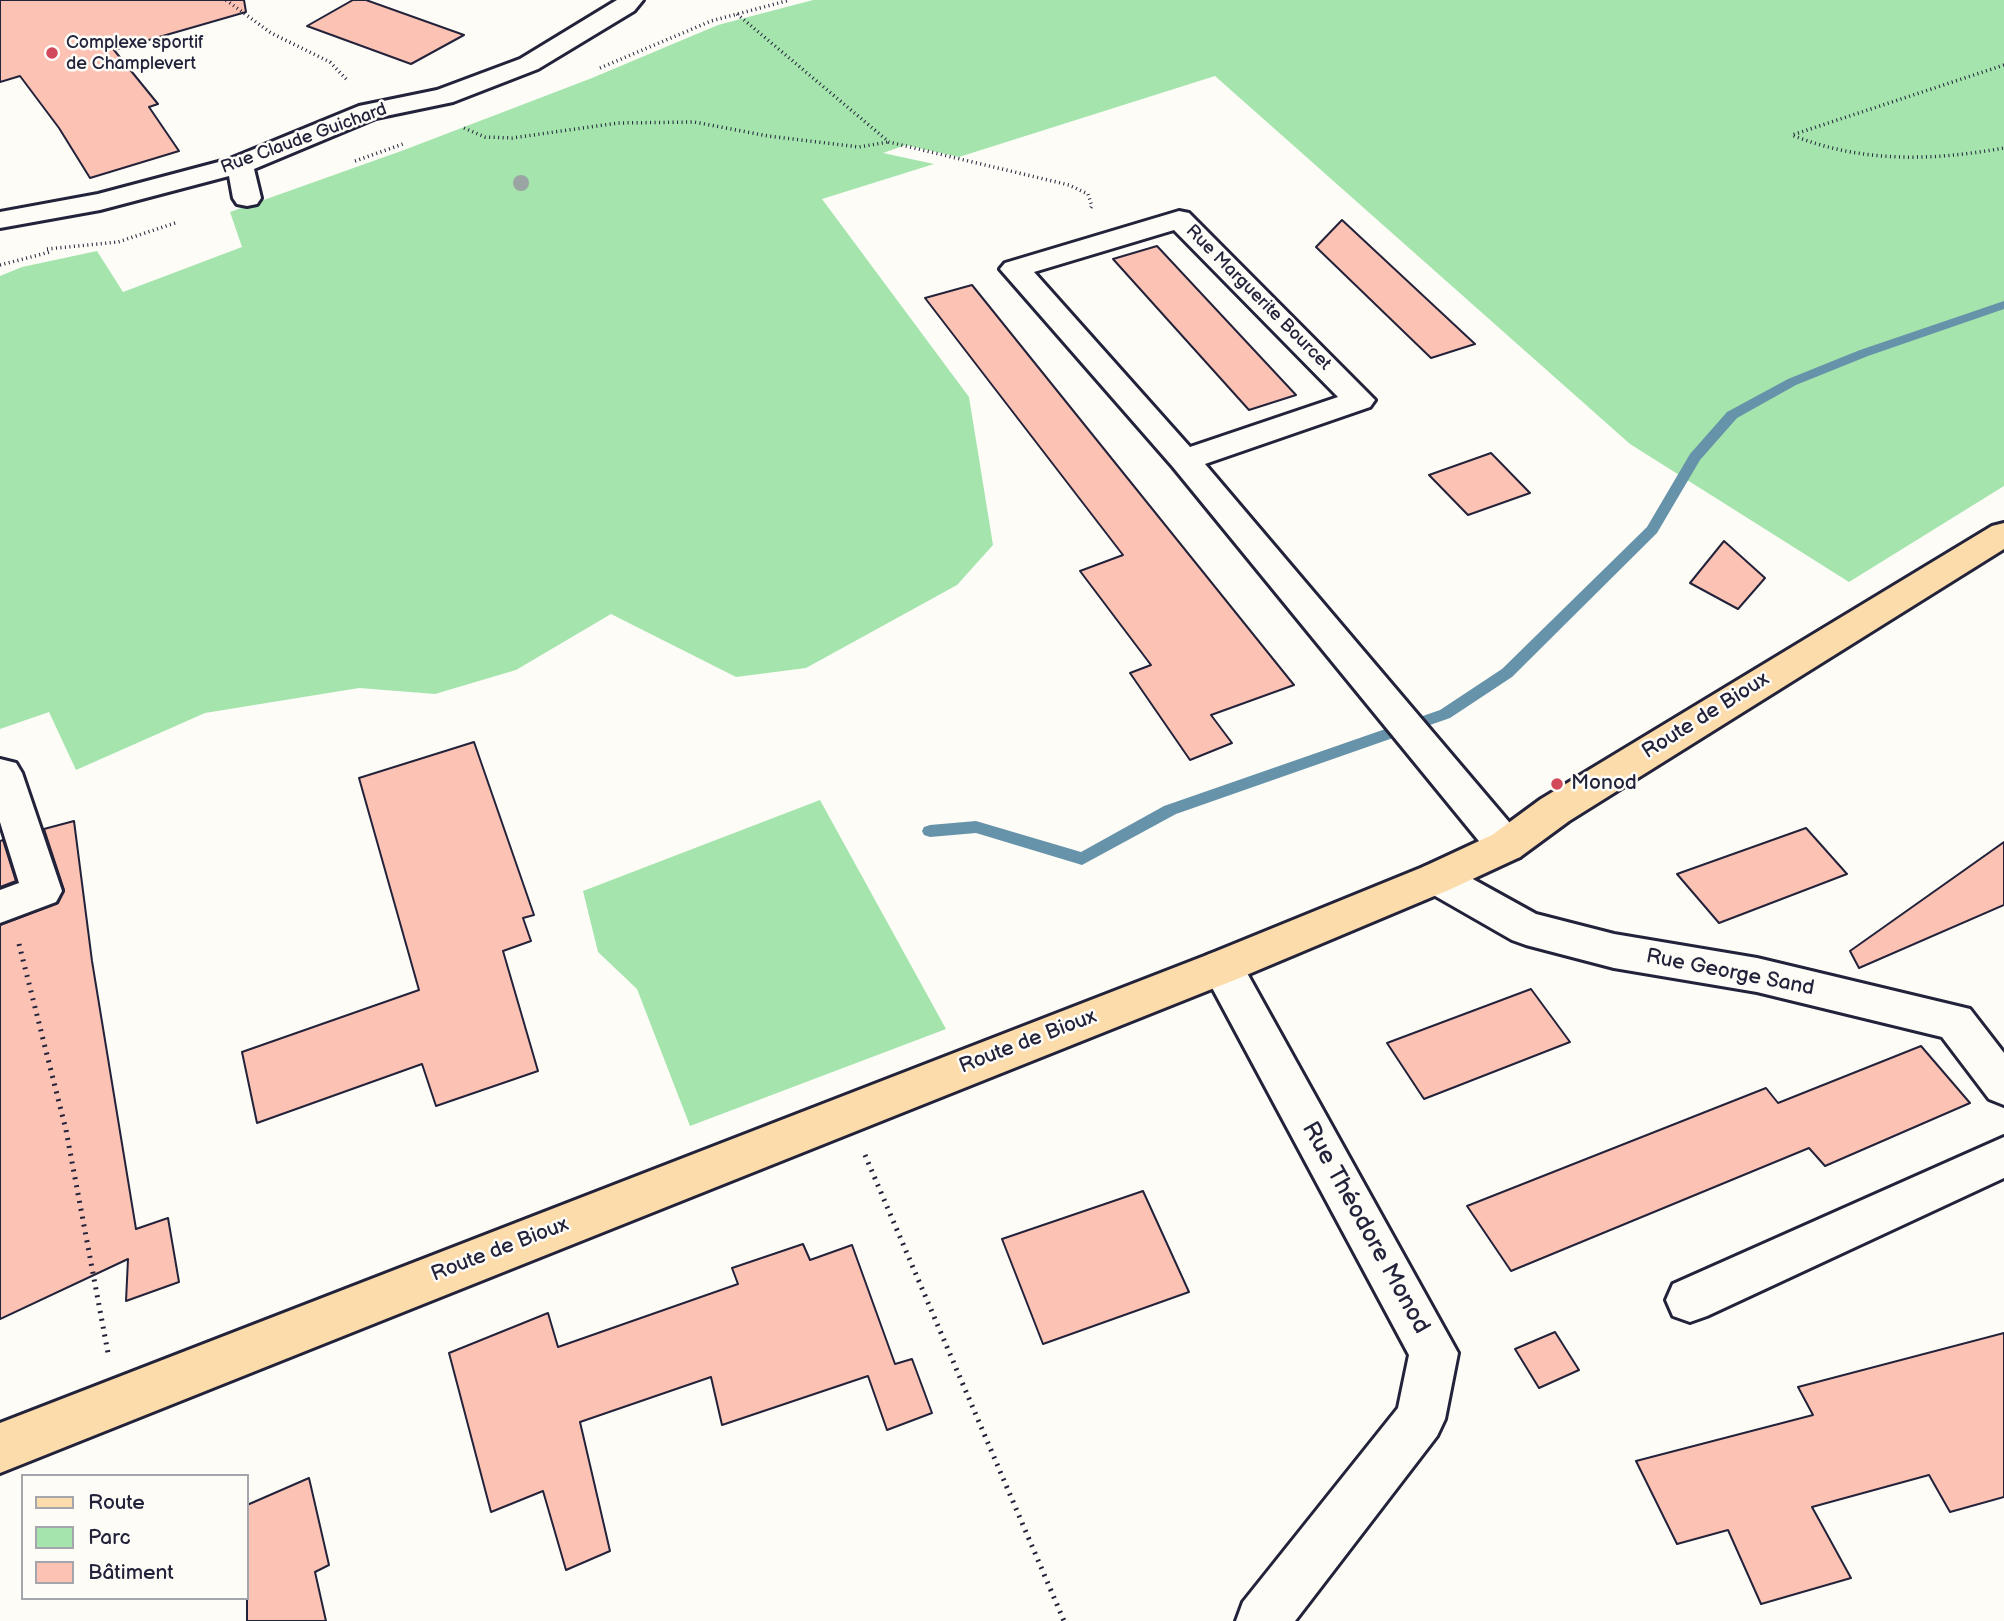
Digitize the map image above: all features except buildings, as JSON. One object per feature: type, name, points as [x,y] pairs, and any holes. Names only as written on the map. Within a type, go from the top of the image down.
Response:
[{"type":"main road","name":"Route de Bioux","points":[[0,1448],[1222,967],[1437,878],[1506,846],[1567,803],[2004,534]]},
{"type":"street","name":"Rue Claude Guichard","points":[[0,220],[100,202],[240,164],[368,112],[444,96],[530,64],[631,0]]},
{"type":"street","points":[[240,164],[247,198]]},
{"type":"street","name":"Rue Marguerite Bourcet","points":[[1184,460],[1359,400],[1179,219],[1015,269],[1184,460],[1432,754],[1506,846]]},
{"type":"street","points":[[0,774],[3,773],[42,891],[5,904]]},
{"type":"street","name":"Rue George Sand","points":[[1437,878],[1526,928],[1614,951],[1756,975],[1955,1022],[2004,1086]]},
{"type":"street","name":"Rue Théodore Monod","points":[[1222,967],[1434,1353],[1420,1419],[1262,1621]]},
{"type":"street","points":[[1690,1300],[2004,1157]]},
{"type":"path","points":[[226,0],[271,33],[330,62],[358,91],[368,112]]},
{"type":"path","points":[[737,14],[889,142]]},
{"type":"path","points":[[2004,65],[1793,135],[1819,148],[1867,155],[1940,158],[2004,148]]},
{"type":"path","points":[[454,124],[485,137],[512,138],[618,123],[694,122],[859,147],[889,142],[1069,185],[1088,194],[1092,206],[1085,214]]},
{"type":"path","points":[[0,265],[53,251]]},
{"type":"path","points":[[5,904],[66,1130],[117,1402]]},
{"type":"path","points":[[847,1113],[1064,1621]]},
{"type":"green space","points":[[813,0],[2004,0],[2004,486],[1849,582],[1630,444],[1215,76],[959,157],[906,145],[883,153],[934,164],[822,199],[969,397],[993,545],[957,585],[806,668],[736,677],[611,614],[516,670],[435,694],[359,688],[205,713],[76,770],[49,712],[0,729],[0,276],[22,267],[97,251],[123,292],[242,247],[230,212],[404,150],[592,78],[718,25]]},
{"type":"green space","points":[[820,800],[946,1029],[690,1126],[637,989],[598,952],[583,891]]},
{"type":"waterway","points":[[930,831],[976,827],[1082,859],[1170,810],[1445,714],[1507,673],[1652,530],[1695,457],[1732,415],[1792,382],[1864,353],[2004,305]]},
{"type":"place","name":"Complexe sportif de Champlevert","points":[[52,53]]},
{"type":"place","name":"Monod","points":[[1557,784]]}]
